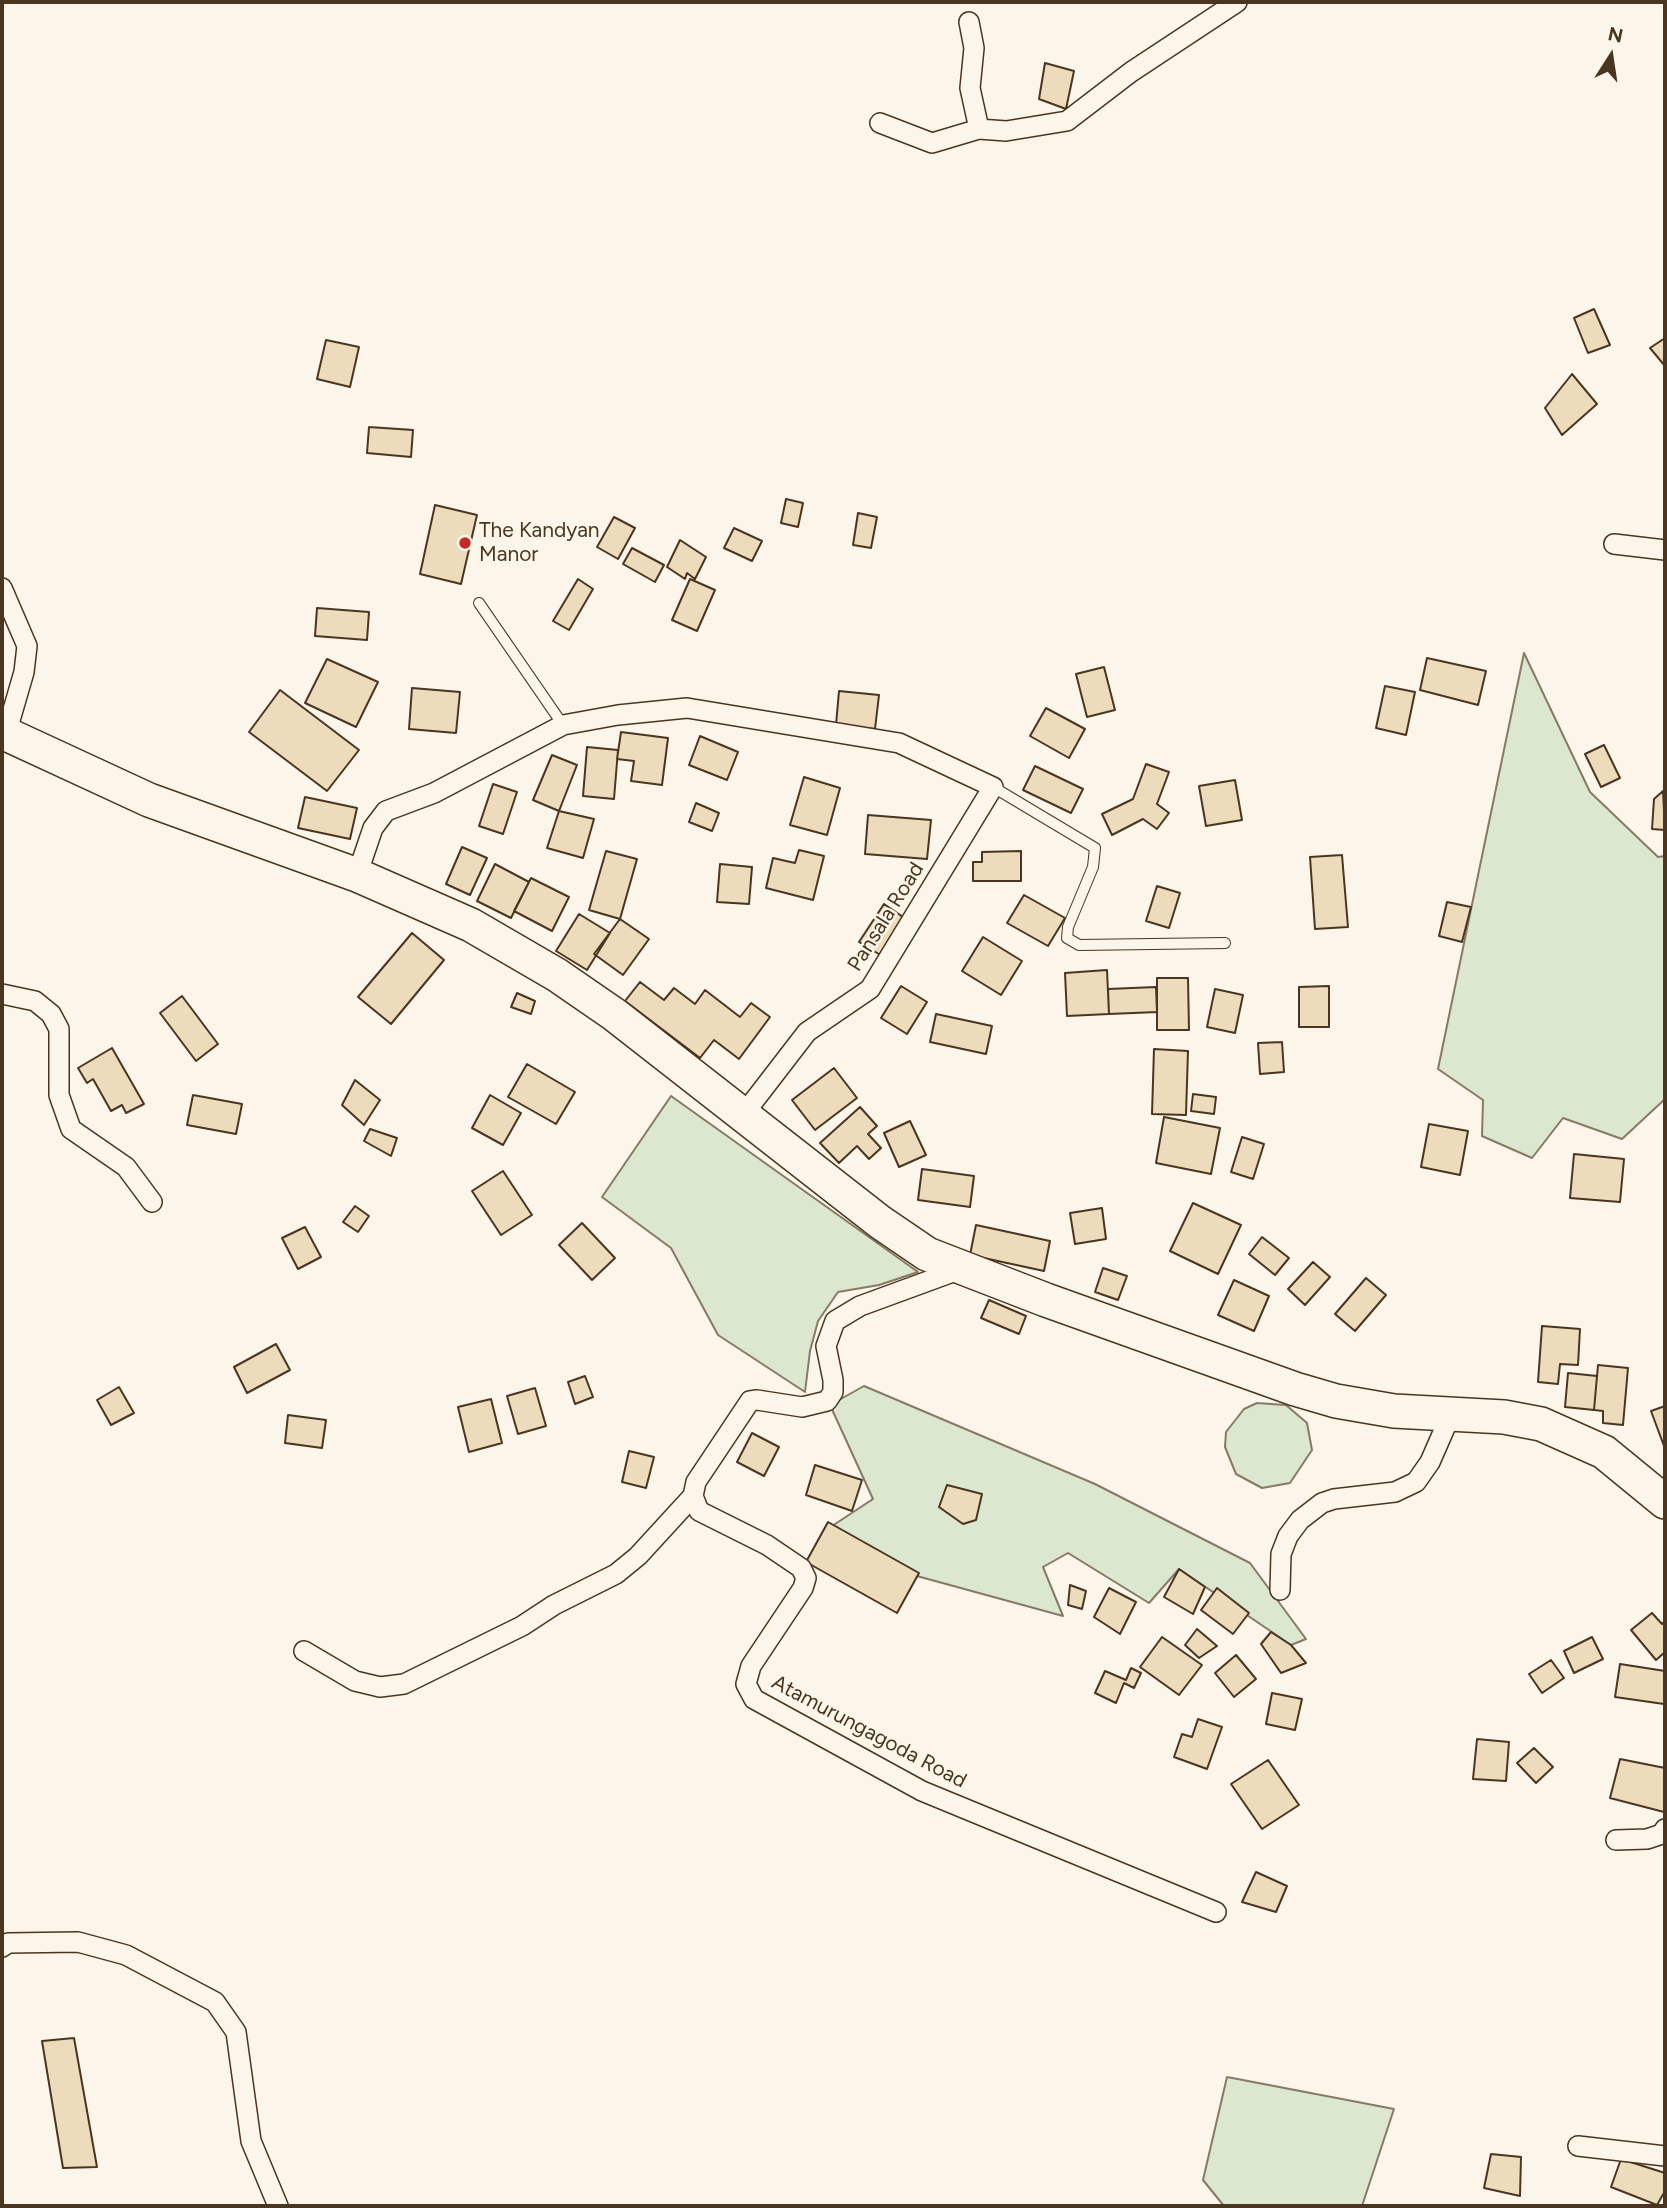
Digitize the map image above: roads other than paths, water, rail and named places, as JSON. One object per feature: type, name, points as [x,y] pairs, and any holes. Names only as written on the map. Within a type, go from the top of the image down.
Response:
[{"type":"highway","points":[[4,733],[149,800],[357,875],[471,925],[557,975],[625,1023],[880,1222],[927,1254],[961,1269],[1295,1389],[1364,1406],[1524,1421],[1585,1442],[1624,1466],[1665,1502]]},
{"type":"street","points":[[880,123],[932,144],[979,129],[1006,131],[1067,121],[1131,72],[1237,2]]},
{"type":"street","points":[[969,22],[974,48],[970,88],[979,129]]},
{"type":"street","points":[[1614,544],[1665,550]]},
{"type":"street","points":[[2,588],[27,646],[24,672],[4,733]]},
{"type":"street","points":[[357,875],[373,828],[386,811],[434,793],[564,725],[618,715],[687,708],[899,743],[993,788]]},
{"type":"street","name":"Pansala Road","points":[[743,1115],[807,1032],[870,989],[993,788]]},
{"type":"street","points":[[2,994],[35,1001],[51,1014],[59,1029],[59,1095],[71,1129],[126,1167],[152,1202]]},
{"type":"street","points":[[304,1651],[355,1681],[380,1687],[404,1684],[522,1626],[554,1605],[616,1574],[638,1556],[693,1496],[696,1482],[750,1402],[757,1400],[802,1407],[827,1401],[833,1392],[833,1380],[826,1346],[835,1321],[860,1306],[961,1269]]},
{"type":"street","points":[[1280,1590],[1281,1554],[1288,1536],[1300,1520],[1322,1503],[1334,1499],[1395,1492],[1416,1482],[1430,1462],[1451,1414]]},
{"type":"street","name":"Atamurungagoda Road","points":[[693,1496],[699,1511],[767,1545],[800,1568],[806,1578],[803,1588],[751,1666],[746,1684],[754,1699],[922,1791],[1216,1912]]},
{"type":"street","points":[[1616,1840],[1647,1839],[1662,1834],[1665,1829]]},
{"type":"street","points":[[2,1947],[8,1943],[78,1942],[126,1955],[215,2003],[236,2032],[251,2141],[278,2206]]},
{"type":"street","points":[[1578,2146],[1665,2157]]},
{"type":"lane","points":[[479,603],[564,725]]},
{"type":"lane","points":[[993,788],[1096,848],[1093,867],[1068,926],[1067,938],[1079,945],[1225,943]]},
{"type":"place","name":"The Kandyan Manor","points":[[465,543]]}]
